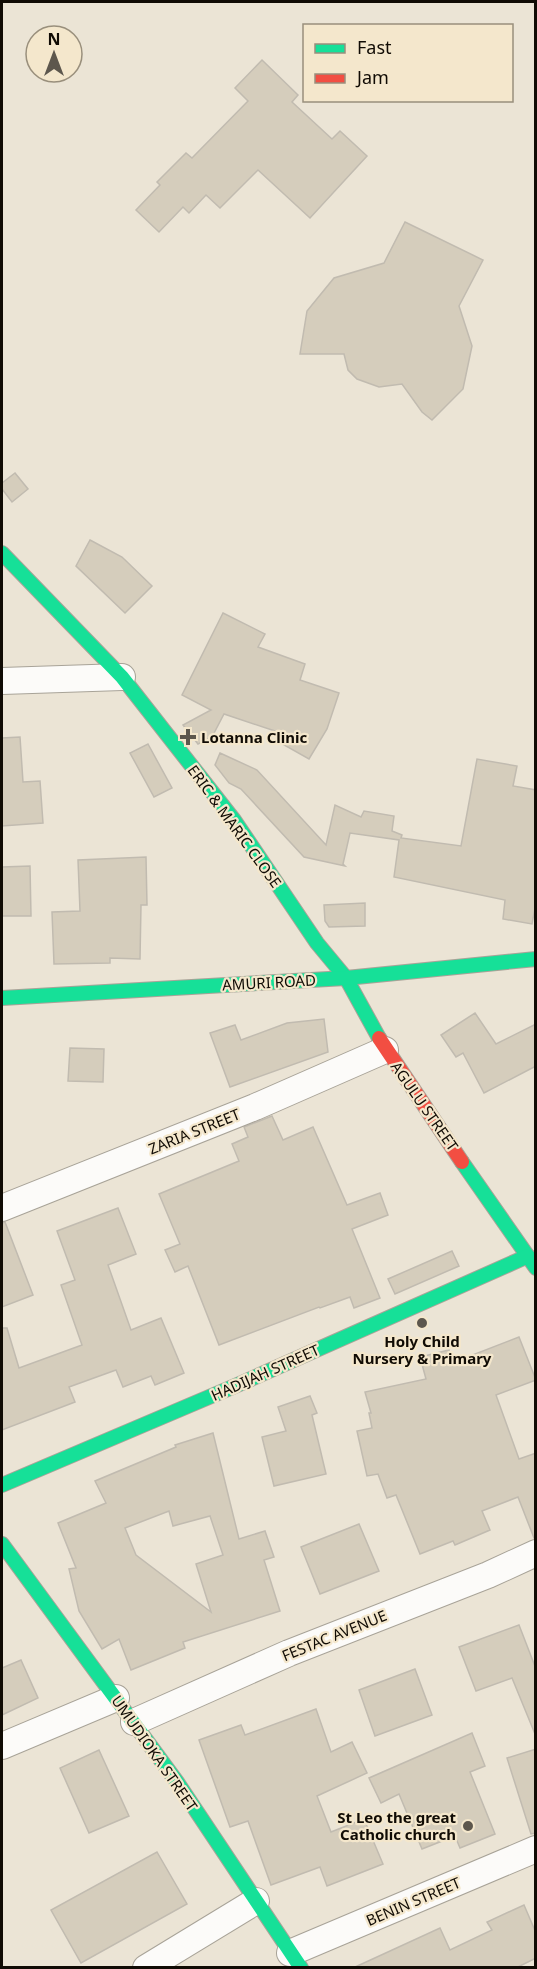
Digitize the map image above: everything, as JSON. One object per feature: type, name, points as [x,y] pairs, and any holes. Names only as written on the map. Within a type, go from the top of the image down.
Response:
[{"type":"street","name":"ERIC & MARIC CLOSE","points":[[2,553],[122,676],[234,820],[317,943]]},
{"type":"street","points":[[2,681],[122,676]]},
{"type":"street","name":"AGULU STREET","points":[[317,943],[346,978],[385,1050],[532,1262]]},
{"type":"street","name":"AMURI ROAD","points":[[2,998],[346,978],[536,959]]},
{"type":"street","name":"ZARIA STREET","points":[[2,1208],[255,1107],[385,1050]]},
{"type":"street","name":"HADIJAH STREET","points":[[2,1485],[532,1262]]},
{"type":"street","name":"UMUDIOKA STREET","points":[[2,1544],[52,1617],[134,1722],[296,1960]]},
{"type":"street","name":"FESTAC AVENUE","points":[[134,1722],[289,1653],[488,1575],[536,1553]]},
{"type":"street","points":[[2,1746],[116,1698]]},
{"type":"street","name":"BENIN STREET","points":[[296,1960],[536,1850]]},
{"type":"street","points":[[146,1968],[256,1901]]},
{"type":"building","points":[[262,60],[298,95],[292,102],[332,139],[340,131],[367,156],[310,218],[258,170],[220,208],[206,195],[189,213],[183,207],[159,232],[136,210],[160,185],[157,182],[186,153],[192,158],[248,101],[235,88]]},
{"type":"building","points":[[405,222],[483,260],[459,306],[472,346],[463,389],[432,420],[422,412],[402,384],[379,387],[357,379],[348,370],[344,354],[300,354],[307,311],[334,278],[384,263]]},
{"type":"building","points":[[15,473],[28,489],[12,502],[2,489],[2,483]]},
{"type":"building","points":[[90,540],[122,557],[152,586],[125,613],[76,566]]},
{"type":"building","points":[[223,613],[265,634],[258,647],[305,664],[300,680],[339,693],[327,729],[309,759],[277,741],[281,733],[224,714],[212,737],[198,744],[183,725],[211,710],[182,695]]},
{"type":"building","points":[[20,737],[23,782],[40,781],[43,823],[2,826],[2,738]]},
{"type":"building","points":[[148,744],[172,788],[154,797],[130,753]]},
{"type":"building","points":[[220,753],[257,770],[326,845],[335,805],[361,817],[364,811],[394,816],[392,831],[402,835],[401,838],[461,846],[477,759],[517,766],[513,786],[536,790],[536,903],[532,924],[503,919],[505,900],[394,877],[399,840],[350,833],[343,864],[345,866],[304,857],[241,789],[229,783],[215,765]]},
{"type":"building","points":[[146,857],[147,905],[141,905],[140,959],[110,958],[110,963],[54,964],[52,912],[80,911],[78,860]]},
{"type":"building","points":[[30,866],[31,916],[2,916],[2,867]]},
{"type":"building","points":[[365,903],[365,926],[329,927],[325,921],[324,905]]},
{"type":"building","points":[[475,1013],[496,1044],[536,1024],[536,1066],[484,1093],[463,1053],[456,1057],[441,1035]]},
{"type":"building","points":[[324,1019],[328,1052],[230,1087],[210,1033],[235,1025],[241,1040],[287,1023]]},
{"type":"building","points":[[70,1048],[104,1049],[103,1082],[68,1081]]},
{"type":"building","points":[[272,1116],[283,1140],[313,1127],[347,1205],[380,1193],[388,1215],[352,1229],[380,1298],[354,1308],[350,1297],[219,1345],[188,1266],[175,1272],[165,1250],[180,1244],[159,1194],[239,1161],[232,1144],[248,1137],[244,1127]]},
{"type":"building","points":[[118,1208],[136,1254],[108,1265],[131,1330],[161,1318],[184,1373],[155,1385],[151,1376],[123,1387],[116,1370],[69,1387],[75,1402],[2,1430],[2,1328],[7,1328],[19,1368],[82,1345],[61,1285],[75,1280],[57,1231]]},
{"type":"building","points":[[5,1222],[33,1295],[2,1307],[2,1223]]},
{"type":"building","points":[[452,1251],[459,1266],[395,1294],[388,1279]]},
{"type":"building","points":[[519,1337],[536,1380],[496,1395],[519,1459],[536,1453],[536,1538],[534,1538],[518,1497],[482,1511],[490,1530],[455,1545],[453,1541],[420,1554],[396,1495],[387,1498],[378,1474],[367,1476],[357,1431],[372,1428],[369,1413],[371,1413],[365,1392],[426,1379],[420,1357],[449,1350],[452,1363]]},
{"type":"building","points":[[310,1396],[317,1413],[312,1415],[326,1474],[274,1486],[262,1437],[286,1431],[278,1407]]},
{"type":"building","points":[[213,1433],[239,1539],[265,1531],[274,1557],[264,1560],[280,1611],[183,1642],[185,1648],[131,1670],[119,1639],[102,1649],[79,1611],[69,1569],[76,1568],[58,1523],[106,1503],[95,1481],[176,1447],[175,1445]],"holes":[[[169,1511],[173,1526],[210,1516],[223,1555],[196,1564],[211,1612],[136,1555],[125,1528]]]},
{"type":"building","points":[[359,1524],[379,1571],[320,1594],[301,1547]]},
{"type":"building","points":[[519,1625],[536,1669],[535,1734],[512,1678],[476,1691],[459,1647]]},
{"type":"building","points":[[21,1660],[38,1698],[2,1715],[2,1668]]},
{"type":"building","points":[[415,1669],[432,1715],[375,1736],[359,1690]]},
{"type":"building","points":[[316,1709],[331,1752],[352,1742],[367,1773],[317,1796],[331,1832],[364,1819],[383,1864],[327,1886],[320,1867],[271,1885],[248,1821],[230,1827],[199,1740],[241,1725],[245,1735]]},
{"type":"building","points":[[472,1733],[485,1766],[470,1772],[495,1834],[460,1848],[455,1836],[422,1849],[399,1794],[381,1803],[369,1778]]},
{"type":"building","points":[[536,1749],[536,1833],[531,1834],[507,1758]]},
{"type":"building","points":[[99,1750],[129,1816],[89,1833],[60,1768]]},
{"type":"building","points":[[157,1852],[187,1904],[81,1963],[51,1910]]},
{"type":"building","points":[[524,1905],[536,1933],[536,1958],[516,1968],[353,1968],[440,1928],[450,1950],[492,1930],[487,1922]]},
{"type":"traffic: fast","points":[[2,553],[122,677],[234,820],[317,943],[346,978],[379,1038]]},
{"type":"traffic: fast","points":[[2,998],[346,978],[536,959]]},
{"type":"traffic: fast","points":[[462,1162],[536,1268]]},
{"type":"traffic: fast","points":[[2,1485],[235,1386],[528,1256]]},
{"type":"traffic: fast","points":[[2,1544],[177,1782],[301,1968]]},
{"type":"traffic: jam","points":[[379,1038],[462,1162]]},
{"type":"place","name":"Lotanna Clinic","points":[[188,737]]},
{"type":"place","name":"Holy Child Nursery & Primary","points":[[422,1323]]},
{"type":"place","name":"St Leo the great Catholic church","points":[[468,1826]]}]
